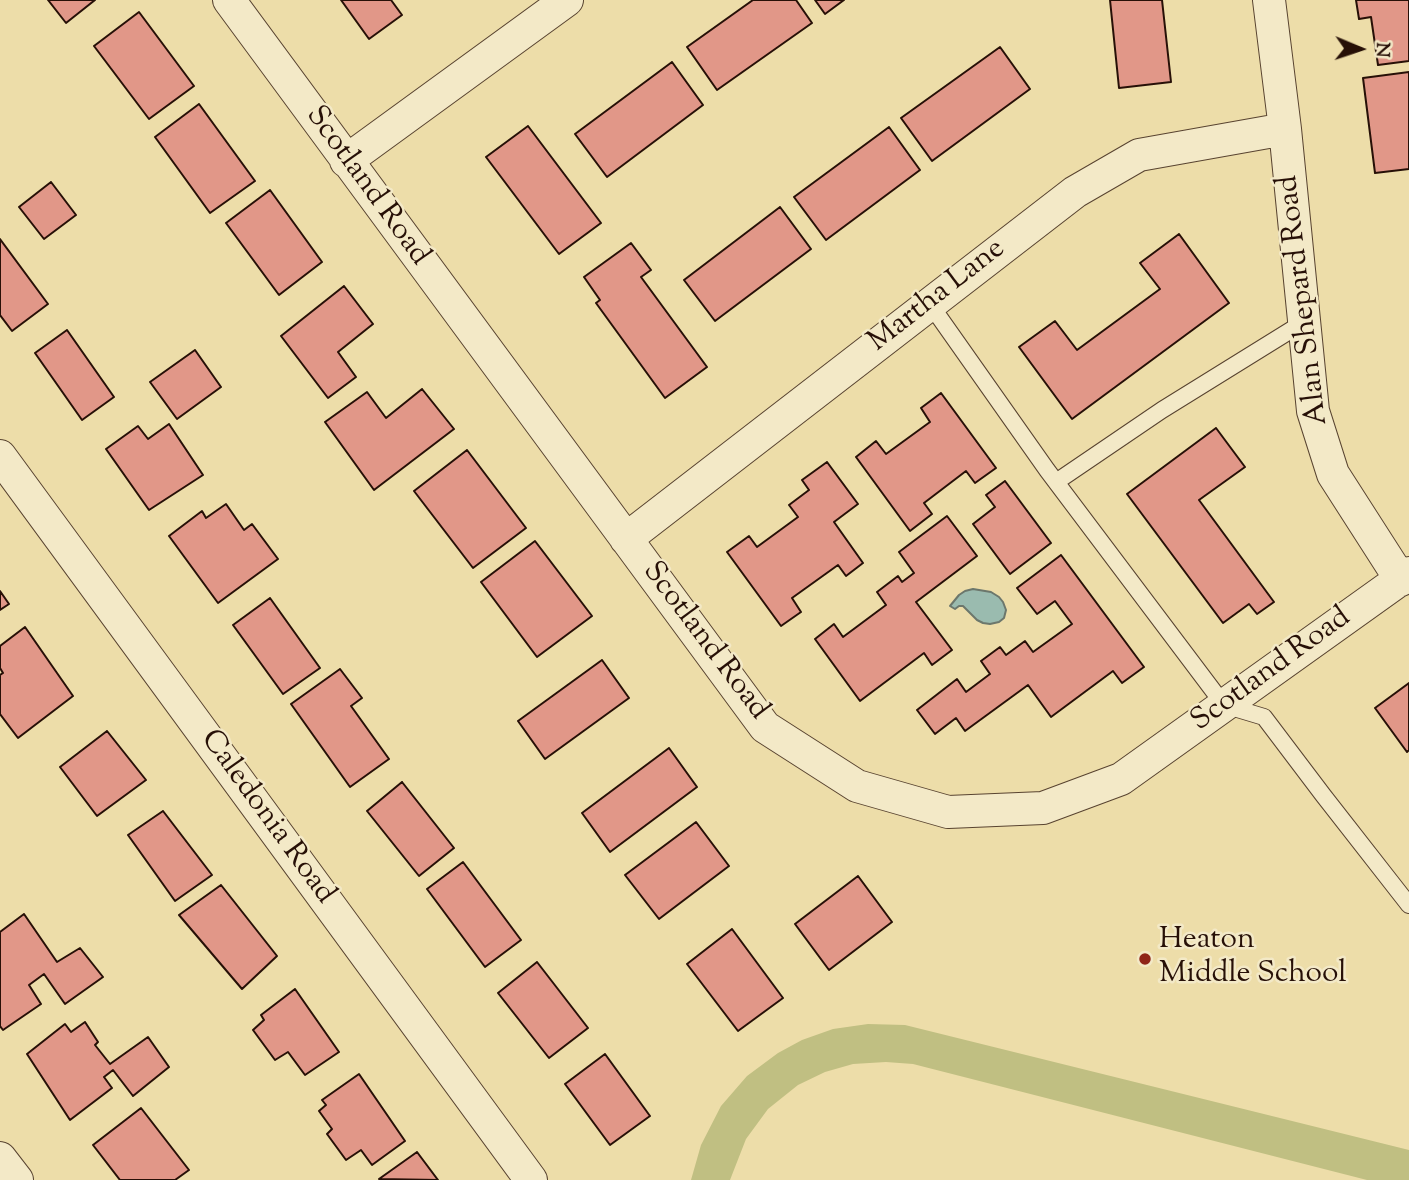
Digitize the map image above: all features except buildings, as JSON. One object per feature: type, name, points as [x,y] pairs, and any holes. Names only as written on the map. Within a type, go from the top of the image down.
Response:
[{"type":"street","name":"Scotland Road","points":[[229,0],[765,727],[856,786],[948,812],[1043,808],[1121,779],[1405,576]]},
{"type":"street","points":[[346,161],[567,0]]},
{"type":"street","name":"Alan Shepard Road","points":[[1269,0],[1285,129],[1313,411],[1333,474],[1405,576]]},
{"type":"street","name":"Martha Lane","points":[[626,539],[1075,192],[1139,155],[1285,129]]},
{"type":"street","name":"Caledonia Road","points":[[0,456],[531,1180]]},
{"type":"street","points":[[0,1158],[16,1180]]},
{"type":"lane","points":[[930,303],[1056,482],[1224,705],[1264,717],[1409,905]]},
{"type":"lane","points":[[1056,482],[1163,410],[1304,322]]},
{"type":"shaded area","points":[[868,1024],[905,1025],[1409,1150],[1409,1180],[1367,1180],[913,1064],[886,1062],[853,1064],[825,1072],[798,1085],[768,1109],[746,1139],[730,1180],[691,1180],[701,1145],[721,1106],[747,1076],[778,1053],[802,1040],[833,1029]]},
{"type":"water","points":[[973,589],[991,592],[999,597],[1006,610],[1004,618],[999,622],[983,623],[963,606],[955,609],[950,606],[959,595]]},
{"type":"place","name":"Heaton Middle School","points":[[1145,959]]}]
